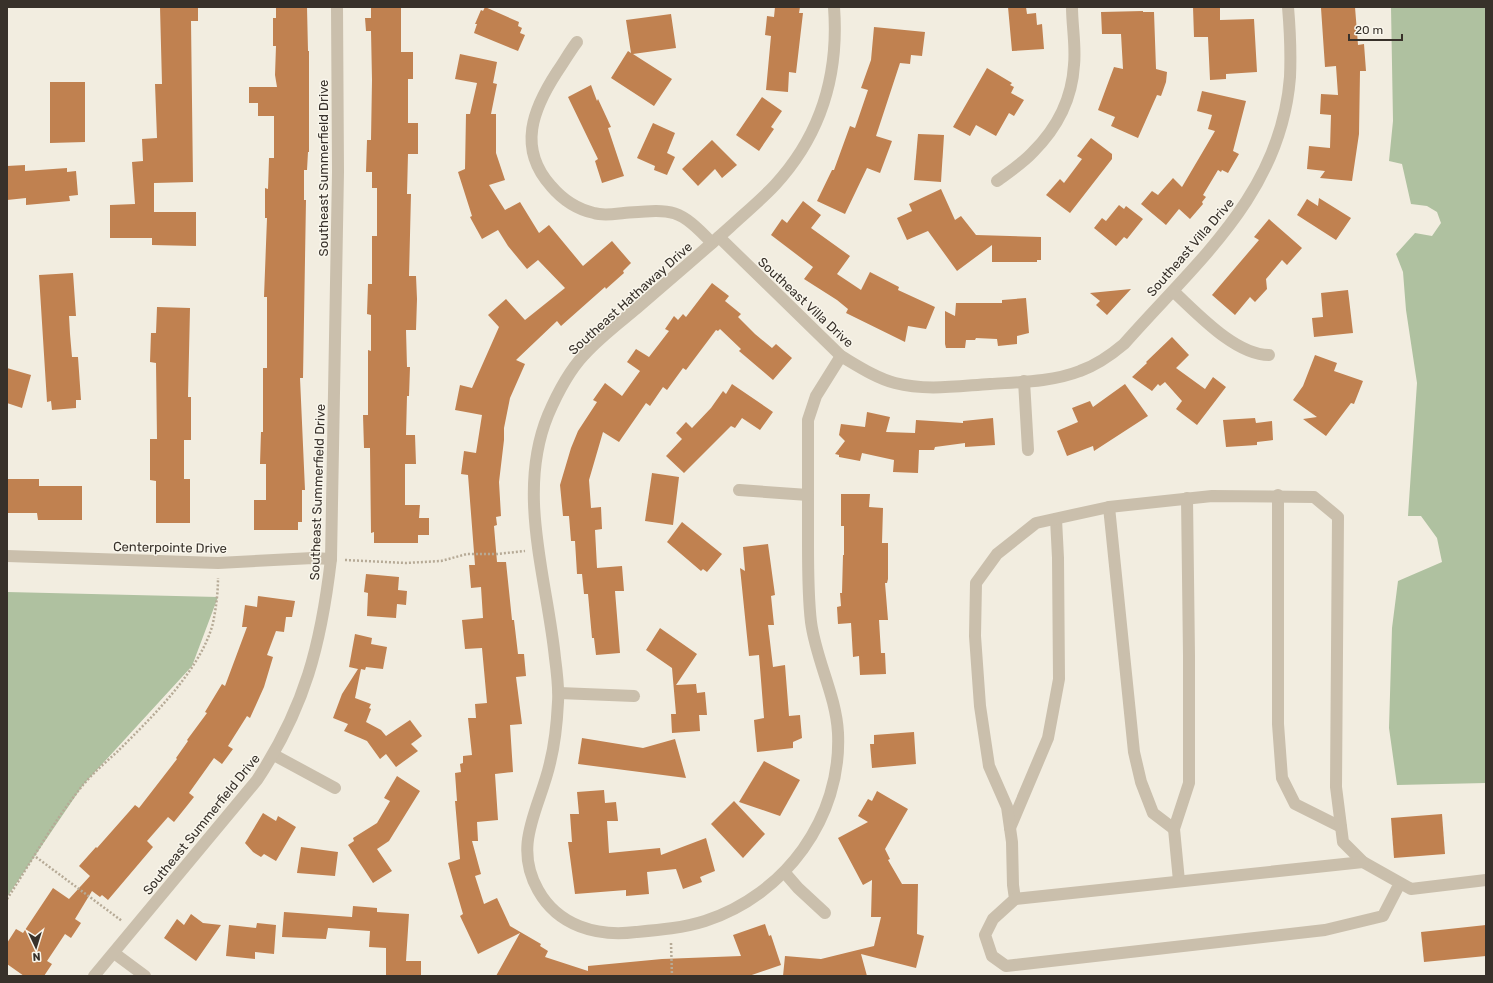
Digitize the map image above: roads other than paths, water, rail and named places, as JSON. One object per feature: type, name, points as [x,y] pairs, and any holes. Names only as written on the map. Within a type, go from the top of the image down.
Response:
[{"type":"street","name":"Southeast Summerfield Drive","points":[[94,976],[132,929],[198,854],[257,780],[274,755],[305,690],[316,650],[326,606],[331,560],[338,172],[337,7]]},
{"type":"street","name":"Southeast Hathaway Drive","points":[[834,7],[836,35],[830,85],[821,112],[806,142],[791,166],[773,188],[585,353],[559,391],[546,419],[537,451],[534,473],[533,505],[553,634],[559,693],[557,728],[550,762],[542,791],[531,819],[527,841],[528,864],[532,879],[540,894],[549,906],[565,920],[585,929],[599,933],[627,934],[671,928],[710,920],[738,907],[766,889],[785,873],[811,838],[826,809],[832,788],[838,756],[836,717],[818,655],[811,621],[808,420],[816,396],[841,356]]},
{"type":"street","points":[[997,181],[1032,154],[1049,134],[1063,110],[1070,92],[1074,65],[1072,7]]},
{"type":"street","name":"Southeast Villa Drive","points":[[578,42],[542,94],[536,108],[532,131],[532,147],[538,167],[545,180],[560,195],[576,207],[594,214],[607,215],[660,210],[671,211],[686,218],[715,240],[841,356],[862,369],[894,383],[933,387],[1024,381],[1063,376],[1096,364],[1124,344],[1172,292],[1243,208],[1269,161],[1278,136],[1286,104],[1290,77],[1288,7]]},
{"type":"street","points":[[1172,292],[1216,330],[1246,351],[1260,355],[1269,355]]},
{"type":"street","points":[[1024,381],[1028,450]]},
{"type":"street","points":[[739,490],[808,495]]},
{"type":"street","points":[[1278,495],[1278,724],[1282,778],[1294,804],[1341,827]]},
{"type":"street","points":[[1016,899],[1007,807],[989,766],[980,706],[975,636],[976,583],[997,554],[1036,523],[1109,507],[1212,496],[1278,495],[1314,497],[1338,518],[1336,788],[1343,842],[1363,862],[1411,889],[1486,880]]},
{"type":"street","points":[[1179,881],[1174,829],[1189,783],[1187,498]]},
{"type":"street","points":[[1109,507],[1134,752],[1141,782],[1153,813],[1174,829]]},
{"type":"street","points":[[1010,828],[1048,738],[1059,679],[1058,558],[1056,519]]},
{"type":"street","name":"Centerpointe Drive","points":[[7,556],[218,563],[314,558],[331,560]]},
{"type":"street","points":[[559,693],[634,696]]},
{"type":"street","points":[[274,755],[335,788]]},
{"type":"street","points":[[1363,862],[1016,899],[993,919],[984,935],[992,956],[1006,966],[1325,930],[1383,916],[1400,883]]},
{"type":"street","points":[[785,873],[825,914]]},
{"type":"street","points":[[114,953],[145,976]]}]
